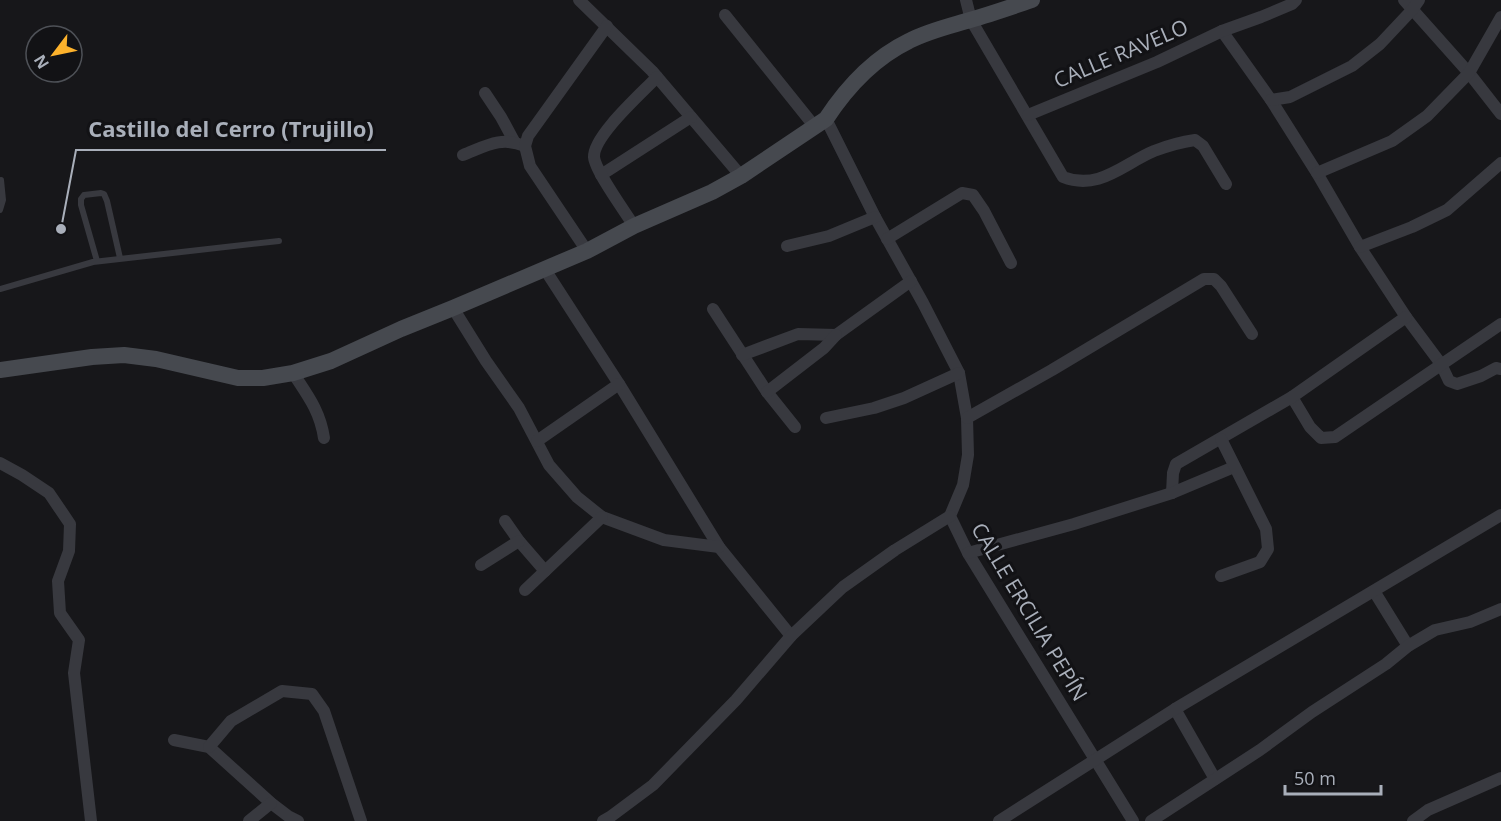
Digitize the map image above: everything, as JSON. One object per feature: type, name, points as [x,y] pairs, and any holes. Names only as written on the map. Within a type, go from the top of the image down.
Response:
[{"type":"street","points":[[579,0],[657,77],[741,176]]},
{"type":"street","points":[[966,0],[971,20],[1063,177],[1074,182],[1100,180],[1154,151],[1195,140],[1203,146],[1226,184]]},
{"type":"street","points":[[0,370],[92,357],[124,356],[156,359],[238,378],[263,378],[293,373],[331,361],[587,250],[634,226],[712,192],[741,176],[820,123],[854,82],[872,66],[909,41],[1032,0]]},
{"type":"street","name":"CALLE RAVELO","points":[[1028,115],[1157,62],[1222,31],[1292,4],[1296,0]]},
{"type":"street","points":[[1271,100],[1290,97],[1352,66],[1380,44],[1412,3],[1501,114]]},
{"type":"street","name":"CALLE ERCILIA PEPÍN","points":[[725,15],[820,123],[911,281],[959,374],[967,418],[968,455],[963,486],[950,516],[968,553],[1133,821]]},
{"type":"street","points":[[1317,173],[1392,141],[1427,116],[1468,73],[1501,17]]},
{"type":"street","points":[[520,144],[607,26]]},
{"type":"street","points":[[1222,31],[1271,100],[1360,247],[1406,317],[1441,364],[1449,381],[1457,384],[1496,368],[1501,369]]},
{"type":"street","points":[[634,226],[594,158],[604,132],[657,77]]},
{"type":"street","points":[[485,93],[520,144],[530,166],[587,250]]},
{"type":"street","points":[[602,175],[691,117]]},
{"type":"street","points":[[464,155],[494,142],[520,144]]},
{"type":"street","points":[[1360,247],[1412,227],[1447,210],[1501,162]]},
{"type":"street","points":[[887,239],[962,193],[973,195],[1011,263]]},
{"type":"street","points":[[787,246],[829,236],[875,217]]},
{"type":"street","points":[[544,268],[619,384],[719,547],[791,636]]},
{"type":"street","points":[[967,418],[1204,279],[1214,279],[1221,286],[1252,334]]},
{"type":"street","points":[[767,392],[824,348],[836,335],[911,281]]},
{"type":"street","points":[[453,308],[519,408],[549,465],[577,497],[602,517],[664,540],[719,547]]},
{"type":"street","points":[[713,309],[767,392],[795,427]]},
{"type":"street","points":[[1172,493],[1176,464],[1292,397],[1406,317]]},
{"type":"street","points":[[1292,397],[1310,427],[1322,438],[1335,437],[1501,324]]},
{"type":"street","points":[[742,355],[798,334],[836,335]]},
{"type":"street","points":[[293,373],[322,422],[324,438]]},
{"type":"street","points":[[826,417],[874,408],[904,398],[959,374]]},
{"type":"street","points":[[537,441],[619,384]]},
{"type":"street","points":[[1221,439],[1266,529],[1268,549],[1260,562],[1221,576]]},
{"type":"street","points":[[0,462],[49,493],[70,524],[69,551],[58,581],[60,613],[79,640],[74,673],[91,821]]},
{"type":"street","points":[[968,553],[1074,524],[1172,493],[1234,467]]},
{"type":"street","points":[[603,821],[653,785],[736,700],[791,636],[843,587],[895,550],[950,516]]},
{"type":"street","points":[[525,590],[602,517]]},
{"type":"street","points":[[999,821],[1175,709],[1500,517]]},
{"type":"street","points":[[505,521],[545,571]]},
{"type":"street","points":[[481,565],[519,541]]},
{"type":"street","points":[[1374,591],[1408,646]]},
{"type":"street","points":[[1151,821],[1260,750],[1312,712],[1386,664],[1408,646],[1435,630],[1470,622],[1501,609]]},
{"type":"street","points":[[209,747],[231,721],[282,691],[312,694],[324,711],[361,821]]},
{"type":"street","points":[[1175,709],[1215,779]]},
{"type":"street","points":[[174,740],[209,747],[271,802],[298,821]]},
{"type":"street","points":[[1413,821],[1428,810],[1501,778]]},
{"type":"street","points":[[249,821],[271,802]]},
{"type":"lane","points":[[0,210],[3,200],[1,180]]},
{"type":"lane","points":[[97,261],[81,205],[84,195],[104,194],[120,258]]},
{"type":"lane","points":[[0,290],[97,261],[279,241]]},
{"type":"place","name":"Castillo del Cerro (Trujillo)","points":[[61,229]]}]
